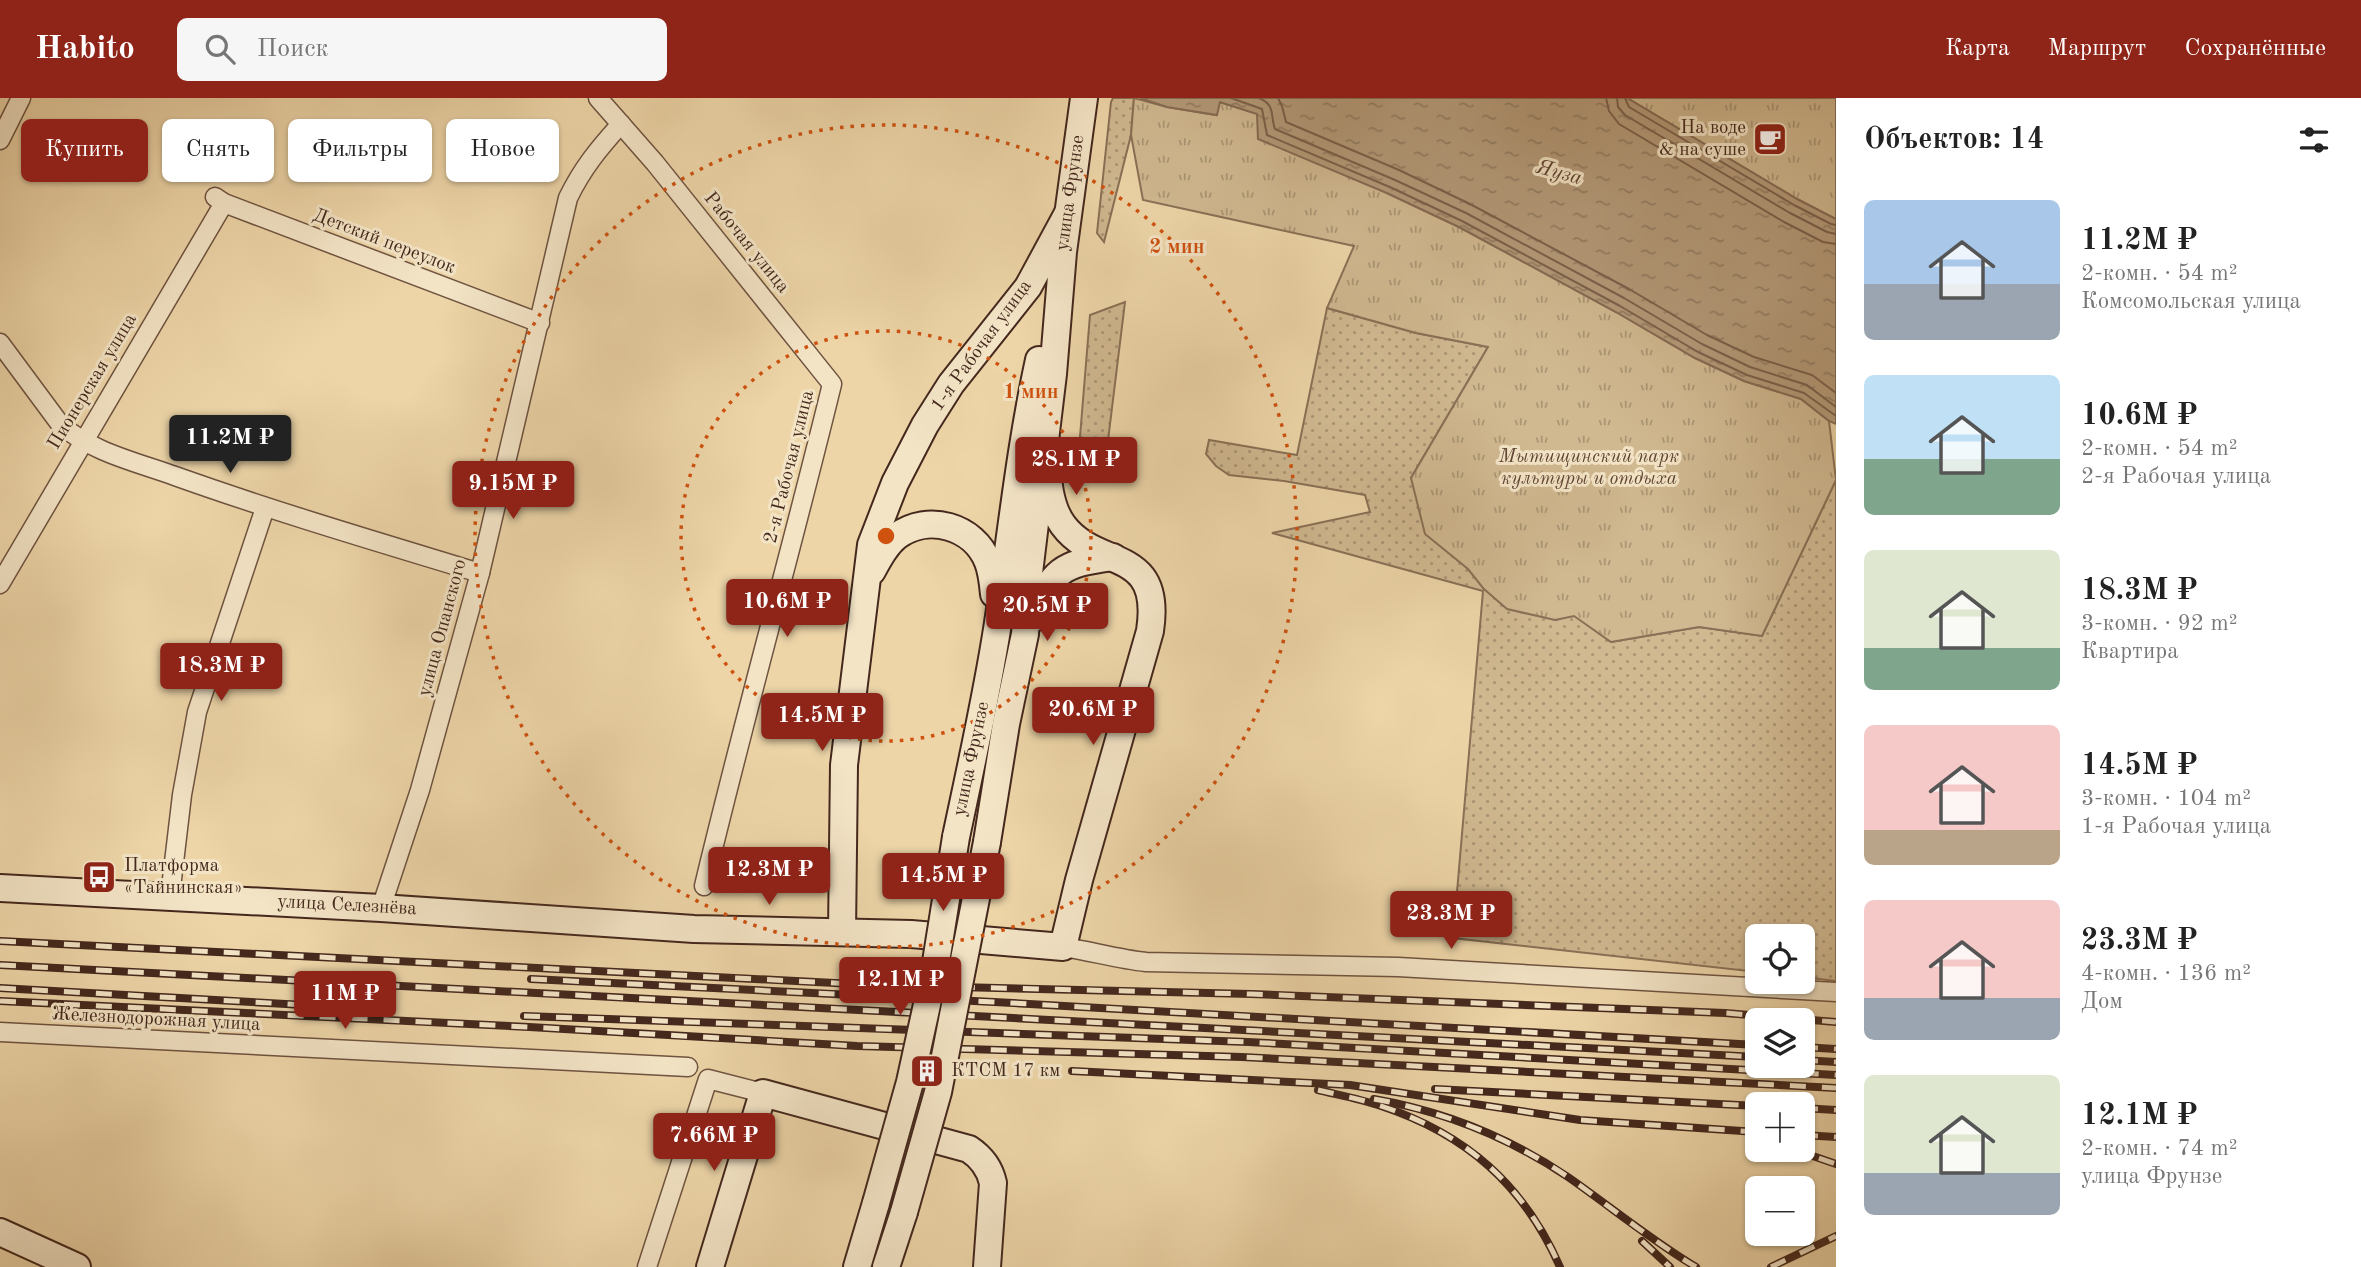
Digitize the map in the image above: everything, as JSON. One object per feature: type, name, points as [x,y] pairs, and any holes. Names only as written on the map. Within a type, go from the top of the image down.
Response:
[{"type":"main road","name":"улица Фрунзе","points":[[886,1267],[938,1092],[1025,634],[1029,573],[1067,215],[1084,98]]},
{"type":"main road","name":"1-я Рабочая улица","points":[[842,932],[844,765],[871,545],[895,483],[925,425],[951,384],[1028,287],[1067,215]]},
{"type":"main road","name":"улица Фрунзе","points":[[857,1267],[910,1082],[935,968],[956,837],[981,722],[1028,411],[1045,333],[1059,288]]},
{"type":"main road","points":[[1045,435],[1050,495],[1062,524],[1079,540],[1126,562],[1143,578],[1149,589],[1153,613],[1063,947]]},
{"type":"main road","points":[[868,579],[888,545],[907,530],[931,524],[956,528],[976,542],[989,563],[997,626]]},
{"type":"main road","points":[[1025,634],[1045,590],[1060,571],[1082,561],[1115,557]]},
{"type":"main road","name":"улица Селезнёва","points":[[0,888],[382,908],[694,929],[911,934],[1063,947]]},
{"type":"main road","points":[[710,1267],[764,1093],[974,1152],[989,1170],[993,1183],[987,1267]]},
{"type":"main road","points":[[0,1232],[77,1267]]},
{"type":"street","points":[[0,140],[21,98]]},
{"type":"street","name":"Рабочая улица","points":[[598,98],[655,163],[832,384]]},
{"type":"street","name":"улица Опанского","points":[[382,908],[420,790],[480,573],[568,198],[579,175],[621,124]]},
{"type":"street","name":"Детский переулок","points":[[220,200],[540,323]]},
{"type":"street","name":"Пионерская улица","points":[[0,584],[220,200]]},
{"type":"street","points":[[0,343],[60,424],[83,441],[265,508],[480,573]]},
{"type":"street","name":"2-я Рабочая улица","points":[[704,886],[739,739],[786,568],[832,384]]},
{"type":"street","points":[[170,896],[181,796],[197,712],[265,508]]},
{"type":"street","points":[[1063,947],[1101,953],[1114,959],[1146,962],[1398,967],[1836,992]]},
{"type":"street","name":"Железнодорожная улица","points":[[0,1032],[688,1067]]},
{"type":"street","points":[[647,1267],[708,1079],[764,1093]]},
{"type":"green space","points":[[1113,98],[1134,98],[1131,135],[1104,242],[1097,233]]},
{"type":"green space","name":"Мытищинский парк культуры и отдыха","points":[[1134,98],[1167,107],[1216,115],[1219,102],[1258,114],[1389,194],[1459,227],[1695,358],[1744,381],[1801,399],[1829,421],[1836,480],[1762,636],[1699,627],[1611,642],[1574,616],[1555,620],[1507,609],[1484,589],[1468,569],[1425,534],[1411,478],[1488,347],[1416,333],[1327,308],[1354,246],[1143,200],[1131,135]]},
{"type":"green space","points":[[1627,98],[1836,98],[1836,219],[1797,199]]},
{"type":"green space","points":[[1125,302],[1104,473],[1077,473],[1090,315]]},
{"type":"green space","points":[[1327,308],[1416,333],[1488,347],[1411,478],[1468,569],[1484,589],[1555,620],[1574,615],[1611,642],[1699,627],[1762,636],[1836,480],[1836,981],[1815,978],[1815,924],[1745,924],[1745,971],[1453,938],[1483,591],[1272,533],[1370,512],[1365,495],[1229,475],[1216,466],[1206,454],[1209,440],[1297,455]]},
{"type":"water","name":"Яуза","points":[[1140,98],[1627,98],[1797,199],[1836,219],[1836,424],[1801,399],[1744,381],[1695,358],[1459,227],[1389,194],[1258,139],[1257,114],[1220,102],[1217,115],[1167,107]]},
{"type":"railway","points":[[0,941],[874,985],[1251,994],[1725,1013],[1836,1022]]},
{"type":"railway","points":[[0,965],[1745,1056]]},
{"type":"railway","points":[[531,979],[1745,1044]]},
{"type":"railway","points":[[0,988],[377,1009]]},
{"type":"railway","points":[[0,1001],[857,1046],[1242,1057],[1836,1088]]},
{"type":"railway","points":[[524,1016],[1248,1042],[1836,1075]]},
{"type":"railway","points":[[1815,1048],[1836,1049]]},
{"type":"railway","points":[[1815,1061],[1836,1062]]},
{"type":"railway","points":[[1072,1071],[1350,1085],[1580,1120],[1745,1131]]},
{"type":"railway","points":[[1435,1089],[1745,1105]]},
{"type":"railway","points":[[1318,1090],[1373,1104],[1412,1118],[1440,1131],[1465,1148],[1489,1166],[1510,1187],[1529,1211],[1560,1267]]},
{"type":"railway","points":[[1374,1099],[1450,1119],[1523,1150],[1568,1177],[1696,1267]]},
{"type":"railway","points":[[1815,1109],[1836,1110]]},
{"type":"railway","points":[[1815,1136],[1836,1137]]},
{"type":"railway","points":[[1815,1157],[1836,1164]]},
{"type":"railway","points":[[1771,1267],[1836,1236]]},
{"type":"railway","points":[[1642,1241],[1670,1267]]},
{"type":"place","name":"На воде & на суше","points":[[1770,139]]},
{"type":"place","name":"Платформа «Тайнинская»","points":[[99,877]]},
{"type":"place","name":"КТСМ 17 км","points":[[927,1071]]}]
